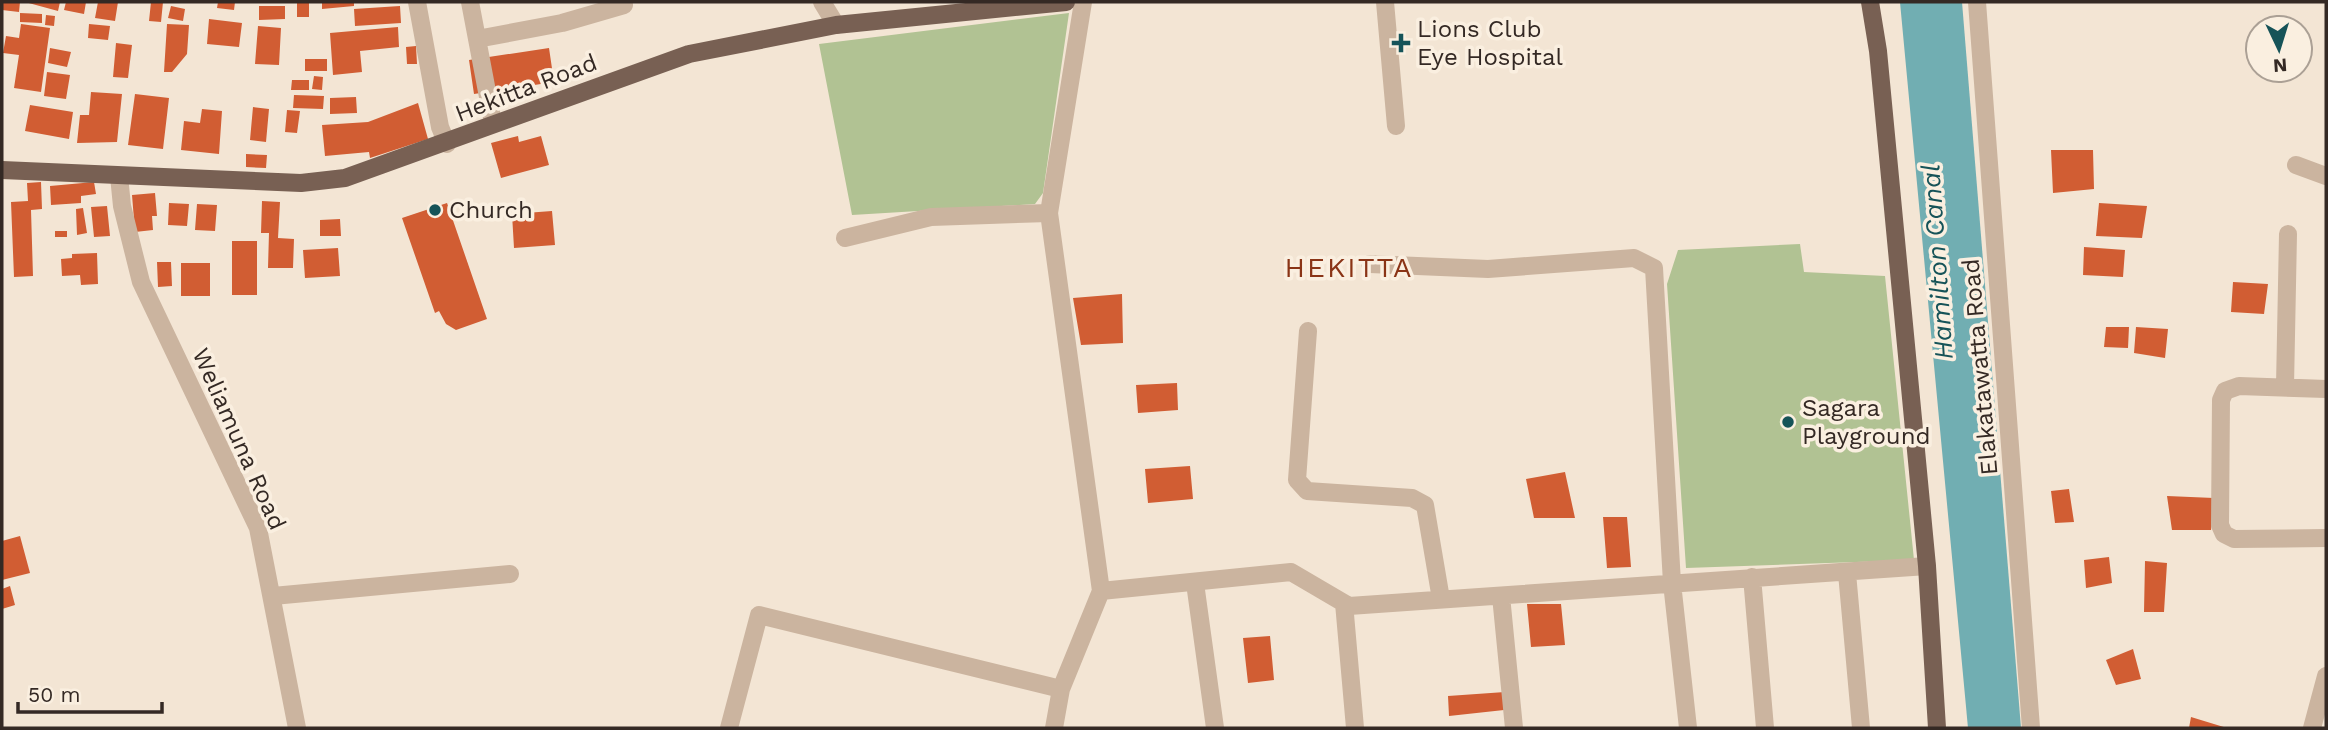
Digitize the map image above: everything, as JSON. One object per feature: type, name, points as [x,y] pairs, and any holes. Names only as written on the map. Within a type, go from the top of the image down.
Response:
[{"type":"main road","name":"Hekitta Road","points":[[2,170],[312,182],[345,178],[447,144],[493,123],[690,54],[836,25],[1066,2]]},
{"type":"main road","points":[[1870,2],[1878,51],[1927,566],[1937,728]]},
{"type":"street","points":[[417,2],[440,127],[447,144]]},
{"type":"street","points":[[470,2],[493,123]]},
{"type":"street","points":[[822,2],[836,25]]},
{"type":"street","points":[[1054,728],[1061,689],[1101,591],[1049,213],[1083,2]]},
{"type":"street","points":[[1385,2],[1396,126]]},
{"type":"street","name":"Elakatawatta Road","points":[[1977,2],[2031,728]]},
{"type":"street","points":[[477,39],[562,23],[624,5]]},
{"type":"street","points":[[2296,165],[2326,176]]},
{"type":"street","name":"Weliamuna Road","points":[[119,176],[122,206],[141,282],[258,528],[297,728]]},
{"type":"street","points":[[845,238],[931,217],[1049,213]]},
{"type":"street","points":[[2285,386],[2288,234]]},
{"type":"street","points":[[1370,264],[1488,269],[1634,258],[1654,268],[1672,583],[1688,728]]},
{"type":"street","points":[[1308,331],[1297,480],[1307,491],[1412,498],[1424,505],[1441,599]]},
{"type":"street","points":[[2326,389],[2285,386],[2231,387],[2223,395],[2220,525],[2224,534],[2234,539],[2326,538]]},
{"type":"street","points":[[1101,591],[1195,583],[1256,573],[1291,572],[1349,606],[1927,566]]},
{"type":"street","points":[[1847,573],[1861,728]]},
{"type":"street","points":[[273,596],[510,574]]},
{"type":"street","points":[[1752,577],[1766,728]]},
{"type":"street","points":[[1195,583],[1215,728]]},
{"type":"street","points":[[1501,596],[1514,728]]},
{"type":"street","points":[[1344,603],[1355,728]]},
{"type":"street","points":[[729,728],[759,615],[1061,689]]},
{"type":"street","points":[[2312,728],[2326,676]]},
{"type":"green space","points":[[1069,13],[1043,193],[1035,204],[852,215],[819,44]]},
{"type":"green space","name":"Sagara Playground","points":[[1800,244],[1804,272],[1885,276],[1914,560],[1686,568],[1667,284],[1678,250]]},
{"type":"water","name":"Hamilton Canal","points":[[1900,2],[1962,2],[2021,728],[1968,728]]},
{"type":"building","points":[[2,2],[20,2],[19,12],[2,10]]},
{"type":"building","points":[[25,2],[60,2],[58,11]]},
{"type":"building","points":[[66,2],[86,2],[84,14],[64,10]]},
{"type":"building","points":[[98,2],[118,2],[115,21],[95,18]]},
{"type":"building","points":[[151,2],[163,2],[161,22],[149,21]]},
{"type":"building","points":[[218,2],[235,2],[234,10],[217,8]]},
{"type":"building","points":[[297,2],[309,2],[309,17],[297,17]]},
{"type":"building","points":[[322,2],[354,2],[354,6],[322,9]]},
{"type":"building","points":[[171,6],[185,9],[183,21],[168,18]]},
{"type":"building","points":[[259,6],[285,6],[285,19],[259,20]]},
{"type":"building","points":[[400,6],[401,23],[355,26],[354,9]]},
{"type":"building","points":[[20,13],[42,14],[42,23],[20,22]]},
{"type":"building","points":[[46,15],[55,16],[54,26],[45,25]]},
{"type":"building","points":[[209,19],[242,23],[239,47],[207,44]]},
{"type":"building","points":[[21,24],[50,28],[41,92],[14,88],[19,55],[3,53],[6,36],[19,38]]},
{"type":"building","points":[[89,24],[110,26],[108,40],[88,38]]},
{"type":"building","points":[[167,24],[189,25],[187,54],[172,72],[164,72]]},
{"type":"building","points":[[258,26],[281,28],[279,65],[255,64]]},
{"type":"building","points":[[398,27],[399,47],[360,51],[362,72],[333,75],[330,33]]},
{"type":"building","points":[[116,43],[132,45],[128,78],[113,77]]},
{"type":"building","points":[[416,46],[417,64],[407,64],[406,47]]},
{"type":"building","points":[[50,48],[71,52],[67,67],[48,63]]},
{"type":"building","points":[[549,48],[554,82],[474,94],[469,60]]},
{"type":"building","points":[[305,59],[327,59],[327,71],[305,71]]},
{"type":"building","points":[[47,72],[70,75],[66,99],[44,96]]},
{"type":"building","points":[[314,76],[323,77],[322,90],[312,89]]},
{"type":"building","points":[[292,80],[309,80],[309,90],[291,90]]},
{"type":"building","points":[[91,92],[122,94],[117,142],[77,143],[80,115],[89,115]]},
{"type":"building","points":[[135,94],[169,98],[163,149],[128,145]]},
{"type":"building","points":[[294,95],[324,96],[323,109],[293,108]]},
{"type":"building","points":[[356,97],[357,113],[330,114],[330,98]]},
{"type":"building","points":[[418,103],[428,139],[370,158],[369,152],[325,156],[322,125],[368,122]]},
{"type":"building","points":[[30,105],[73,112],[69,139],[25,131]]},
{"type":"building","points":[[253,107],[269,109],[266,142],[250,140]]},
{"type":"building","points":[[202,109],[222,111],[219,154],[181,150],[184,121],[200,123]]},
{"type":"building","points":[[287,110],[300,111],[297,133],[285,132]]},
{"type":"building","points":[[518,136],[519,142],[541,136],[549,165],[501,178],[491,143]]},
{"type":"building","points":[[2051,150],[2093,150],[2094,189],[2053,193]]},
{"type":"building","points":[[246,154],[267,155],[266,168],[246,167]]},
{"type":"building","points":[[41,182],[42,209],[31,210],[33,276],[14,277],[11,202],[28,201],[27,183]]},
{"type":"building","points":[[94,182],[96,194],[81,196],[81,203],[51,205],[50,186]]},
{"type":"building","points":[[155,193],[157,216],[152,216],[153,230],[135,232],[132,195]]},
{"type":"building","points":[[262,201],[280,202],[278,238],[294,239],[293,268],[268,268],[269,233],[261,233]]},
{"type":"building","points":[[169,203],[189,204],[187,226],[168,225]]},
{"type":"building","points":[[447,203],[487,319],[456,330],[446,324],[439,311],[435,313],[402,218]]},
{"type":"building","points":[[2099,203],[2147,206],[2142,238],[2096,236]]},
{"type":"building","points":[[197,204],[217,205],[215,231],[195,230]]},
{"type":"building","points":[[107,206],[110,236],[94,237],[91,207]]},
{"type":"building","points":[[83,208],[87,233],[77,235],[76,209]]},
{"type":"building","points":[[552,211],[555,245],[514,248],[512,214]]},
{"type":"building","points":[[340,219],[341,236],[320,236],[320,220]]},
{"type":"building","points":[[55,231],[67,231],[67,237],[55,237]]},
{"type":"building","points":[[232,241],[257,241],[257,295],[232,295]]},
{"type":"building","points":[[2084,247],[2125,250],[2123,277],[2083,275]]},
{"type":"building","points":[[338,248],[340,276],[305,278],[303,250]]},
{"type":"building","points":[[97,253],[98,284],[81,285],[80,275],[62,276],[61,259],[72,258],[72,254]]},
{"type":"building","points":[[157,262],[171,262],[172,286],[158,287]]},
{"type":"building","points":[[181,263],[210,263],[210,296],[181,296]]},
{"type":"building","points":[[2233,282],[2268,284],[2264,314],[2231,312]]},
{"type":"building","points":[[1122,294],[1123,343],[1081,345],[1073,298]]},
{"type":"building","points":[[2106,327],[2129,327],[2128,348],[2104,347]]},
{"type":"building","points":[[2136,327],[2168,329],[2165,358],[2134,353]]},
{"type":"building","points":[[1177,383],[1178,410],[1138,413],[1136,385]]},
{"type":"building","points":[[1190,466],[1193,499],[1148,503],[1145,469]]},
{"type":"building","points":[[1565,472],[1575,518],[1534,518],[1526,479]]},
{"type":"building","points":[[2069,489],[2074,522],[2055,523],[2051,491]]},
{"type":"building","points":[[2167,496],[2214,498],[2211,530],[2172,530]]},
{"type":"building","points":[[1603,517],[1627,517],[1631,567],[1607,568]]},
{"type":"building","points":[[20,536],[30,573],[2,580],[2,541]]},
{"type":"building","points":[[2109,557],[2112,583],[2086,588],[2084,560]]},
{"type":"building","points":[[2145,561],[2167,563],[2164,612],[2144,612]]},
{"type":"building","points":[[10,586],[15,605],[2,609],[2,589]]},
{"type":"building","points":[[1527,604],[1561,604],[1565,645],[1531,647]]},
{"type":"building","points":[[1270,636],[1274,680],[1248,683],[1243,638]]},
{"type":"building","points":[[2133,649],[2141,679],[2116,685],[2106,660]]},
{"type":"building","points":[[1505,692],[1504,710],[1449,716],[1448,696]]},
{"type":"building","points":[[2191,717],[2227,728],[2189,728]]},
{"type":"place","name":"Lions Club Eye Hospital","points":[[1401,43]]},
{"type":"place","name":"Church","points":[[435,210]]},
{"type":"place","name":"Sagara Playground","points":[[1788,422]]},
{"type":"district","name":"HEKITTA","points":[[1349,267]]}]
